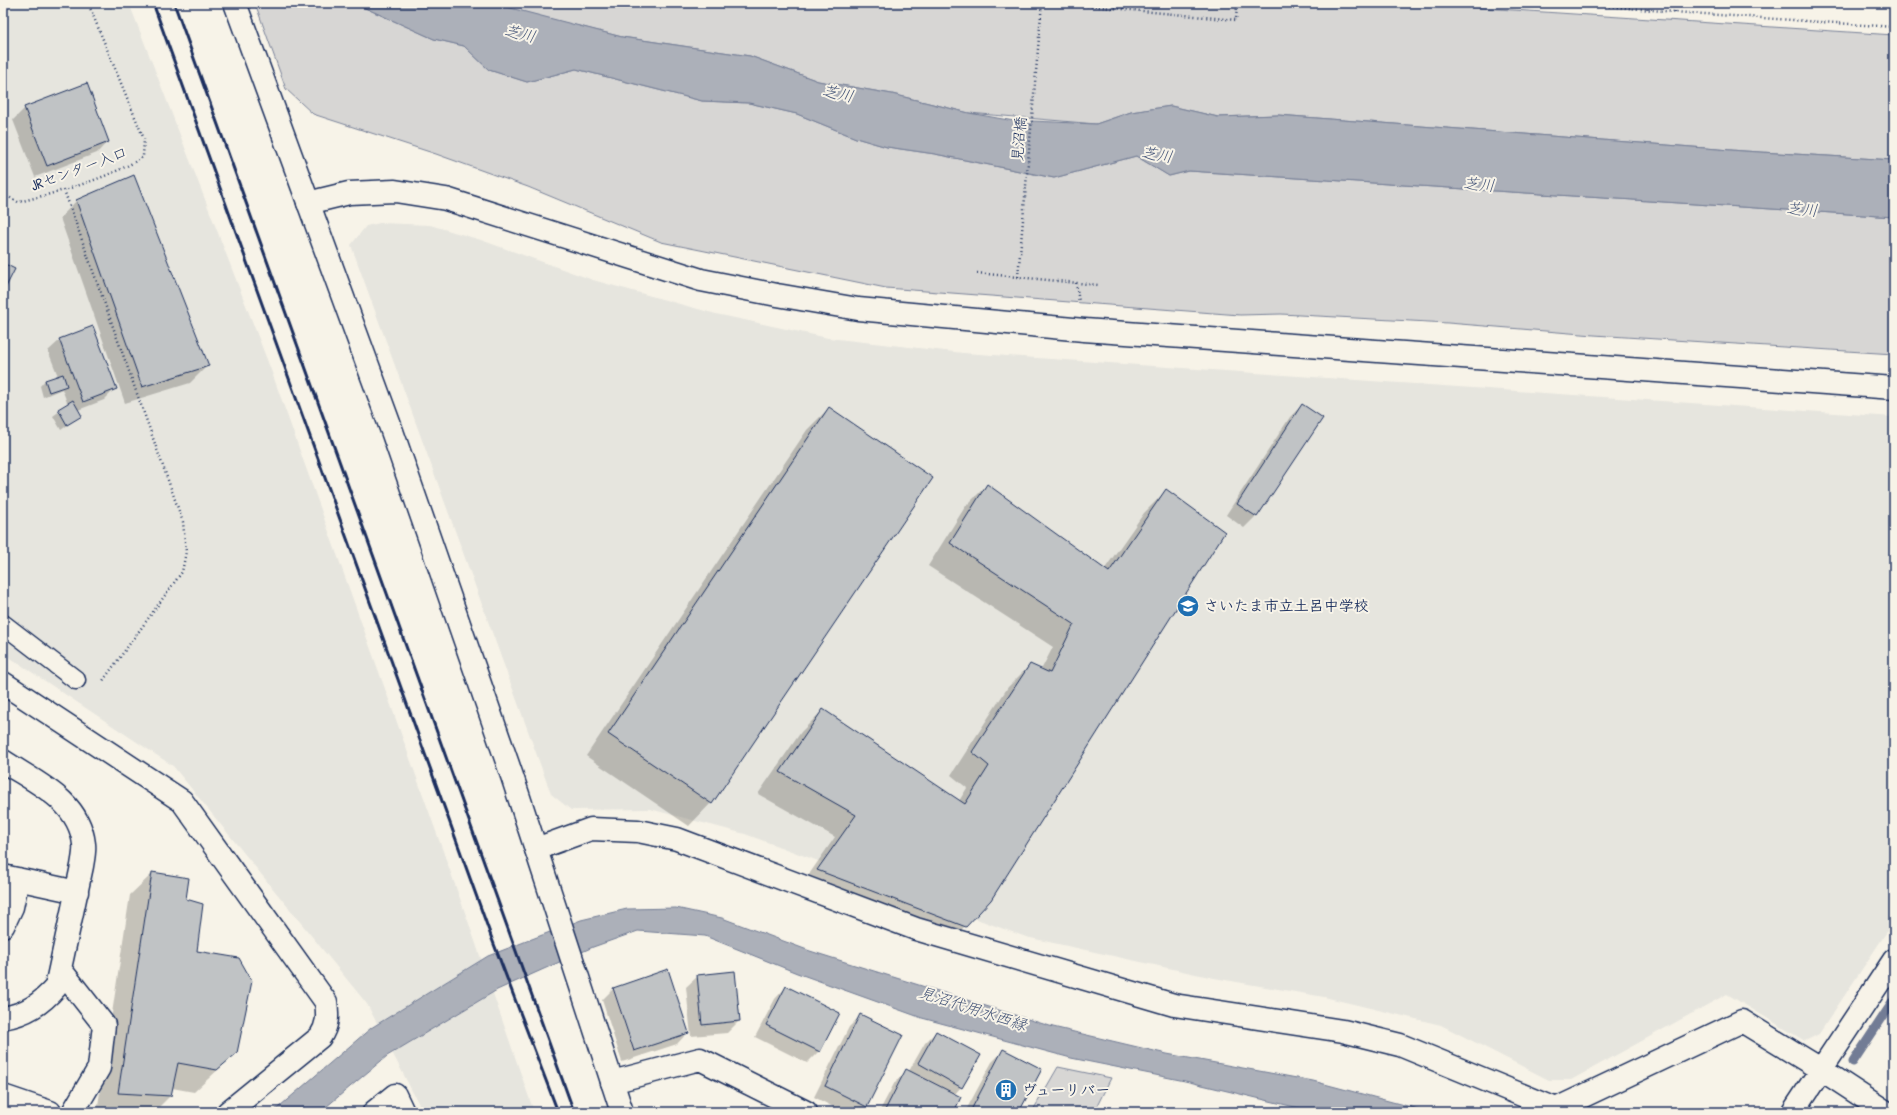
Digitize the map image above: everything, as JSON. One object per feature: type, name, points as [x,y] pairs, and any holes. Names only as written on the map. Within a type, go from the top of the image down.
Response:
[{"type":"street","points":[[235,3],[392,431],[536,849],[622,1112]]},
{"type":"street","points":[[308,204],[349,194],[395,191],[446,199],[701,280],[777,296],[858,309],[1084,330],[1894,388]]},
{"type":"street","points":[[3,683],[182,801],[326,1002],[328,1014],[326,1027],[320,1037],[228,1112]]},
{"type":"street","points":[[3,761],[45,788],[70,808],[80,825],[85,845],[77,892],[56,987],[44,1000],[28,1011],[3,1018]]},
{"type":"street","points":[[3,780],[45,788]]},
{"type":"street","points":[[536,849],[591,829],[638,831],[677,839],[916,928],[1174,1005],[1343,1030],[1400,1045],[1556,1109],[1742,1021],[1822,1070],[1886,1112]]},
{"type":"street","points":[[3,926],[12,907],[11,878],[77,892]]},
{"type":"street","points":[[1793,1112],[1894,960]]},
{"type":"street","points":[[60,969],[104,1025],[98,1068],[73,1112]]},
{"type":"street","points":[[612,1082],[700,1059],[806,1112]]},
{"type":"street","points":[[374,1112],[395,1095],[403,1112]]},
{"type":"street","points":[[3,1096],[50,1112]]},
{"type":"lane","points":[[3,624],[76,680]]},
{"type":"path","name":"JRセンター入口","points":[[3,194],[18,202],[64,190],[131,164],[143,157],[144,139],[88,3]]},
{"type":"path","name":"見沼橋","points":[[1018,277],[1042,3]]},
{"type":"path","points":[[1059,3],[1236,20],[1237,3]]},
{"type":"path","points":[[1569,3],[1894,27]]},
{"type":"path","points":[[1675,3],[1675,12]]},
{"type":"path","points":[[64,190],[183,522],[186,552],[182,572],[93,694],[76,680]]},
{"type":"path","points":[[977,273],[1098,284]]},
{"type":"shaded area","points":[[3,3],[129,3],[271,370],[468,921],[534,1112],[423,1112],[367,1004],[173,766],[3,653]]},
{"type":"shaded area","points":[[255,3],[354,3],[434,39],[464,46],[489,70],[527,82],[576,69],[702,101],[749,103],[797,114],[856,138],[887,147],[935,154],[1054,178],[1136,156],[1169,176],[1189,171],[1894,217],[1894,354],[1594,335],[1448,323],[1281,314],[1240,315],[886,288],[661,242],[528,187],[436,154],[313,114],[286,89]]},
{"type":"shaded area","points":[[487,3],[1406,3],[1894,35],[1894,160],[1744,151],[1278,115],[1218,117],[1171,106],[1131,112],[1096,124],[969,113],[892,94],[818,81],[750,56],[622,37]]},
{"type":"shaded area","name":"さいたま市立土呂中学校","points":[[380,223],[430,225],[481,240],[593,280],[716,314],[828,338],[963,353],[1894,417],[1894,921],[1819,1034],[1805,1041],[1727,994],[1571,1080],[1549,1080],[1441,1025],[1324,997],[1214,978],[1026,937],[745,834],[650,809],[571,810],[551,794],[351,245],[366,226]]},
{"type":"shaded area","points":[[1058,1067],[1111,1078],[1094,1112],[1032,1112]]},
{"type":"water","name":"芝川","points":[[354,3],[495,4],[622,37],[750,56],[818,81],[892,94],[969,113],[1031,124],[1032,121],[1096,124],[1131,112],[1171,106],[1218,117],[1278,115],[1744,151],[1894,160],[1894,217],[1189,171],[1169,176],[1136,156],[1054,178],[935,154],[887,147],[856,138],[797,114],[749,103],[702,101],[576,69],[527,82],[489,70],[464,46],[434,39]]},
{"type":"water","name":"見沼代用水西縁","points":[[676,908],[722,918],[810,951],[1053,1027],[1167,1054],[1313,1081],[1430,1112],[1316,1112],[1185,1081],[1071,1058],[922,1018],[797,973],[705,936],[638,931],[593,947],[497,990],[387,1056],[320,1112],[273,1112],[371,1028],[488,956],[581,920],[627,909]]},
{"type":"building","points":[[87,83],[109,142],[47,166],[24,107]]},
{"type":"building","points":[[134,175],[209,366],[142,387],[76,200]]},
{"type":"building","points":[[3,263],[15,269],[3,293]]},
{"type":"building","points":[[93,326],[117,389],[83,402],[59,339]]},
{"type":"building","points":[[63,374],[67,386],[49,392],[45,380]]},
{"type":"building","points":[[73,400],[82,416],[67,425],[58,409]]},
{"type":"building","points":[[1302,404],[1323,418],[1257,517],[1237,504]]},
{"type":"building","points":[[829,407],[933,478],[712,804],[608,734]]},
{"type":"building","points":[[987,484],[1109,572],[1166,489],[1225,532],[991,900],[966,927],[817,870],[856,815],[780,772],[823,709],[965,804],[989,766],[972,752],[1030,664],[1050,673],[1074,624],[950,543]]},
{"type":"building","points":[[152,872],[189,878],[186,899],[203,904],[197,951],[239,958],[252,981],[237,1053],[217,1070],[178,1063],[171,1096],[118,1093]]},
{"type":"building","points":[[668,969],[689,1033],[634,1051],[613,988]]},
{"type":"building","points":[[735,971],[740,1021],[702,1025],[697,975]]},
{"type":"building","points":[[786,986],[840,1013],[820,1052],[766,1025]]},
{"type":"building","points":[[860,1014],[903,1035],[867,1107],[825,1086]]},
{"type":"building","points":[[936,1031],[981,1055],[962,1088],[918,1063]]},
{"type":"building","name":"ヴューリバー","points":[[1003,1049],[1042,1069],[1019,1112],[970,1112]]},
{"type":"building","points":[[906,1069],[961,1097],[954,1112],[884,1112]]},
{"type":"waterway","points":[[1853,1062],[1894,1000]]},
{"type":"railway","points":[[153,3],[492,939],[558,1112]]},
{"type":"railway","points":[[174,3],[574,1112]]},
{"type":"place","name":"さいたま市立土呂中学校","points":[[1188,606]]},
{"type":"place","name":"ヴューリバー","points":[[1006,1090]]}]
